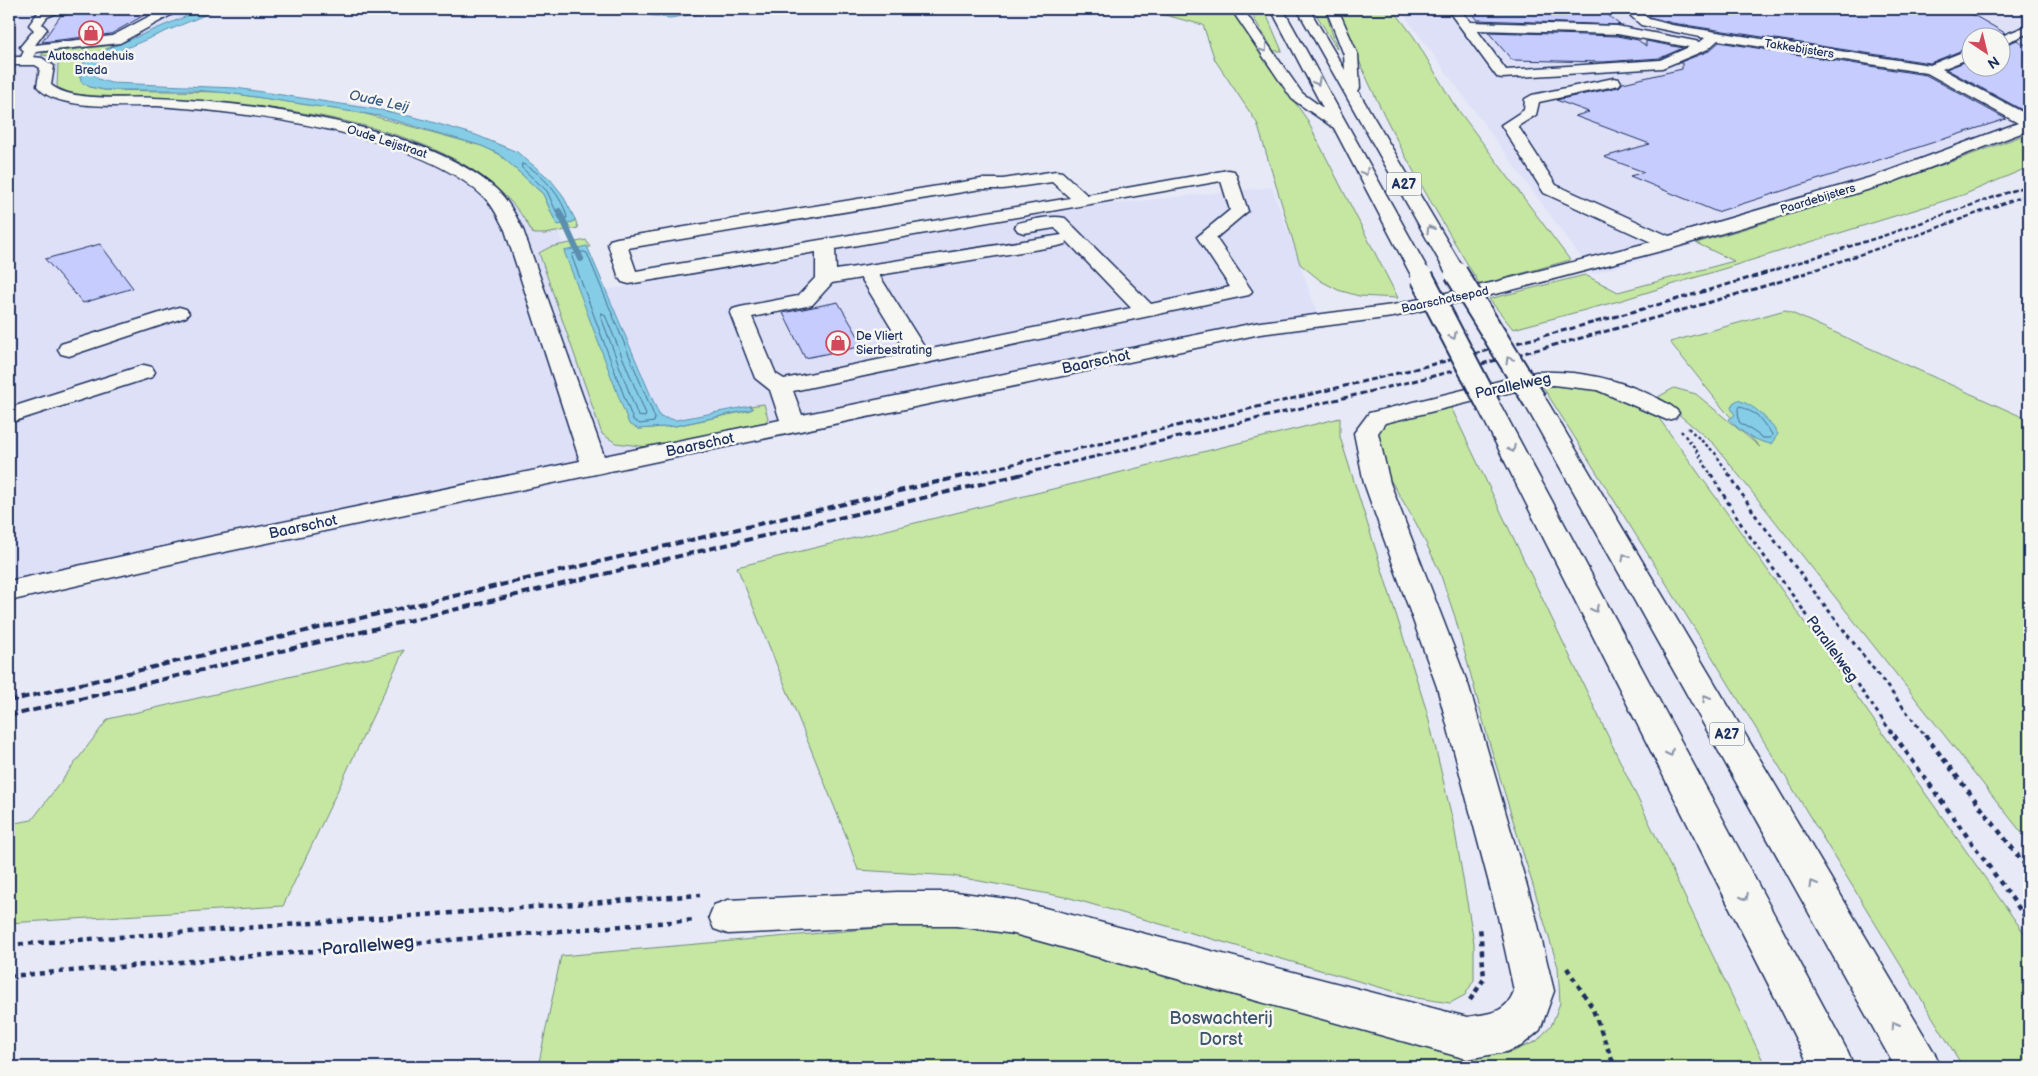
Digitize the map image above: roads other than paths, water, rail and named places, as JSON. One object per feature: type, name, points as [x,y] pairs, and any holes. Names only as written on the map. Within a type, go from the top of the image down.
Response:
[{"type":"main road","points":[[21,57],[41,29],[35,25],[43,14],[60,9]]},
{"type":"main road","points":[[21,57],[115,40],[167,12],[169,9]]},
{"type":"main road","name":"A27","points":[[1237,9],[1297,96],[1342,129]]},
{"type":"main road","name":"A27","points":[[1277,9],[1422,277],[1833,1067]]},
{"type":"main road","name":"A27","points":[[1303,9],[1455,271],[1535,401],[1919,1067]]},
{"type":"main road","name":"A27","points":[[1332,9],[1351,55],[1353,97]]},
{"type":"main road","points":[[1453,9],[1468,26],[1502,74],[1662,64],[1703,46],[1715,36]]},
{"type":"main road","name":"Takkebijsters","points":[[1629,9],[1652,24],[1715,36],[1931,69]]},
{"type":"main road","points":[[1616,15],[1631,27]]},
{"type":"main road","points":[[1468,26],[1617,30],[1703,46]]},
{"type":"main road","points":[[2010,37],[2029,29]]},
{"type":"main road","name":"Oude Leijstraat","points":[[21,57],[47,66],[44,86],[53,95],[82,99],[221,107],[303,118],[343,127],[424,153],[450,164],[488,190],[506,214],[514,230],[595,467]]},
{"type":"main road","points":[[1931,69],[1960,57]]},
{"type":"main road","name":"Paardebijsters","points":[[1497,288],[1669,243],[1881,180],[2025,126],[2026,123],[2021,117],[1931,69]]},
{"type":"main road","points":[[1635,77],[1532,99],[1531,112],[1509,125],[1550,189],[1669,243]]},
{"type":"main road","points":[[780,386],[1147,312],[1242,291],[1206,237],[1239,211],[1228,175],[1075,188],[1001,214],[915,212],[849,214],[623,261],[629,278],[826,261],[1059,222],[1147,312]]},
{"type":"main road","points":[[794,425],[780,386],[766,378],[740,314],[805,301],[826,261],[865,237],[915,212],[981,184],[1003,184],[1056,176],[1075,188]]},
{"type":"main road","points":[[849,214],[865,237]]},
{"type":"main road","points":[[1001,214],[1014,229]]},
{"type":"main road","points":[[826,261],[867,271],[1074,237]]},
{"type":"main road","points":[[867,271],[920,358]]},
{"type":"main road","name":"Baarschotsepad","points":[[1393,311],[1497,288]]},
{"type":"main road","points":[[1217,296],[1253,330]]},
{"type":"main road","name":"Baarschot","points":[[9,591],[210,546],[1253,330],[1393,311]]},
{"type":"main road","points":[[69,349],[179,313]]},
{"type":"main road","points":[[1013,339],[1039,374]]},
{"type":"main road","points":[[9,416],[144,372]]},
{"type":"main road","name":"Parallelweg","points":[[728,917],[897,909],[956,909],[1014,917],[1467,1038],[1506,1031],[1525,1016],[1534,991],[1499,920],[1453,687],[1377,483],[1366,434],[1377,418],[1536,379],[1558,376],[1593,381],[1643,399],[1667,413]]},
{"type":"water","points":[[210,9],[219,9],[112,54],[100,62],[94,74],[98,79],[111,83],[236,88],[380,110],[418,118],[476,135],[517,152],[550,179],[562,194],[575,219],[573,222],[557,225],[543,194],[499,154],[482,146],[380,116],[229,93],[194,90],[104,90],[90,87],[81,82],[80,66],[93,55],[187,16]]},
{"type":"water","points":[[563,9],[729,9],[670,18],[613,10]]},
{"type":"water","points":[[587,246],[660,417],[676,420],[750,406],[753,409],[675,426],[639,429],[629,424],[564,251]]},
{"type":"water","points":[[1738,400],[1756,409],[1774,428],[1778,434],[1771,444],[1759,441],[1748,435],[1729,419],[1735,415],[1731,408],[1733,403]]},
{"type":"waterway","name":"Oude Leij","points":[[559,211],[581,259]]},
{"type":"railway","points":[[1762,274],[1883,236],[2029,185]]},
{"type":"railway","points":[[1802,274],[1918,235],[2029,194]]},
{"type":"railway","points":[[966,475],[1468,355],[1667,302],[1766,273]]},
{"type":"railway","points":[[1018,475],[1513,356],[1611,330],[1807,273]]},
{"type":"railway","points":[[9,701],[971,474]]},
{"type":"railway","points":[[9,716],[1023,474]]},
{"type":"place","name":"Autoschadehuis Breda","points":[[91,33]]},
{"type":"place","name":"De Vliert Sierbestrating","points":[[838,343]]},
{"type":"park label","name":"Boswachterij Dorst","points":[[1221,1028]]}]
